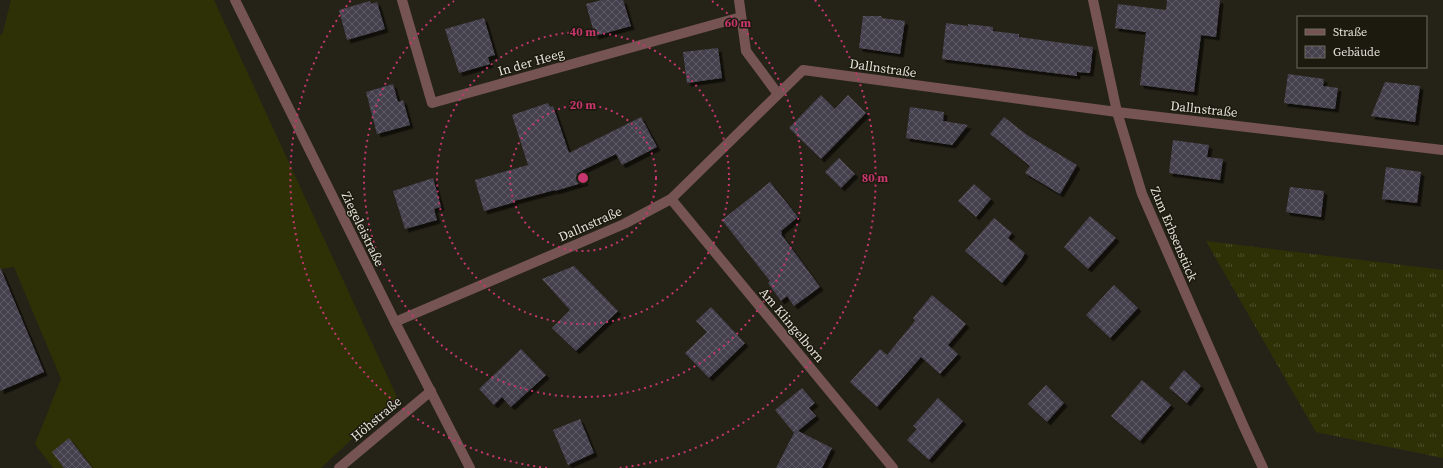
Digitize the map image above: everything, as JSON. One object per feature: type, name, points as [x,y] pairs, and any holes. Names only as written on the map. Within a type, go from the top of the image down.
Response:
[{"type":"street","name":"Ziegeleistraße","points":[[235,0],[395,322],[470,468]]},
{"type":"street","name":"In der Heeg","points":[[402,0],[432,103],[741,16]]},
{"type":"street","points":[[739,0],[746,51],[778,94]]},
{"type":"street","name":"Zum Erbsenstück","points":[[1093,0],[1117,112],[1142,194],[1263,468]]},
{"type":"street","name":"Dallnstraße","points":[[395,322],[624,224],[671,199],[803,70],[1117,112],[1443,150]]},
{"type":"street","name":"Am Klingelborn","points":[[671,199],[893,468]]},
{"type":"street","name":"Höhstraße","points":[[339,468],[431,391]]},
{"type":"green space","points":[[11,0],[214,0],[397,397],[321,468],[53,468],[35,444],[61,379],[14,267],[0,269],[0,36],[3,32]]},
{"type":"green space","points":[[1206,241],[1443,270],[1443,458],[1316,432]]},
{"type":"building","points":[[602,0],[623,0],[631,26],[595,36],[586,4]]},
{"type":"building","points":[[1167,0],[1220,0],[1216,37],[1201,35],[1194,92],[1140,85],[1146,32],[1115,28],[1118,4],[1166,10]]},
{"type":"building","points":[[370,1],[371,4],[377,2],[385,29],[347,40],[339,10]]},
{"type":"building","points":[[863,16],[882,16],[881,18],[905,21],[900,54],[859,48]]},
{"type":"building","points":[[484,18],[495,55],[488,57],[490,64],[459,73],[445,29]]},
{"type":"building","points":[[946,23],[993,27],[993,31],[1019,34],[1019,37],[1093,47],[1090,73],[1077,72],[1077,76],[942,59]]},
{"type":"building","points":[[718,48],[722,78],[687,83],[683,52]]},
{"type":"building","points":[[1288,74],[1324,79],[1323,86],[1338,88],[1335,109],[1284,103]]},
{"type":"building","points":[[1385,82],[1420,86],[1415,122],[1371,116]]},
{"type":"building","points":[[393,84],[398,102],[403,100],[410,125],[377,134],[366,92]]},
{"type":"building","points":[[821,95],[835,109],[848,95],[866,113],[821,159],[789,128]]},
{"type":"building","points":[[548,103],[550,107],[553,106],[569,153],[641,117],[657,147],[622,165],[616,154],[581,171],[585,182],[514,201],[515,202],[484,211],[475,180],[528,165],[512,115]]},
{"type":"building","points":[[910,107],[944,112],[943,121],[968,125],[952,145],[906,138]]},
{"type":"building","points":[[1004,117],[1027,135],[1077,165],[1060,194],[1025,173],[1030,166],[990,134]]},
{"type":"building","points":[[1173,140],[1209,145],[1207,157],[1223,159],[1220,180],[1169,173]]},
{"type":"building","points":[[839,158],[855,174],[841,188],[825,172]]},
{"type":"building","points":[[1386,167],[1421,172],[1417,203],[1382,199]]},
{"type":"building","points":[[433,178],[441,207],[434,209],[437,220],[405,229],[393,191]]},
{"type":"building","points":[[770,182],[798,217],[781,231],[781,234],[820,287],[794,306],[787,296],[781,301],[768,283],[770,281],[722,220]]},
{"type":"building","points":[[974,184],[991,199],[976,217],[958,201]]},
{"type":"building","points":[[1290,187],[1324,191],[1321,217],[1286,212]]},
{"type":"building","points":[[1090,216],[1116,238],[1088,269],[1064,247]]},
{"type":"building","points":[[994,218],[1012,233],[1008,238],[1025,253],[1002,283],[965,251]]},
{"type":"building","points":[[574,266],[618,311],[576,351],[552,328],[570,310],[542,279]]},
{"type":"building","points":[[0,267],[44,372],[0,391]]},
{"type":"building","points":[[1114,285],[1138,308],[1110,338],[1086,315]]},
{"type":"building","points":[[932,295],[966,324],[948,345],[958,354],[940,374],[921,357],[877,407],[850,382],[880,349],[887,355],[915,321],[913,318]]},
{"type":"building","points":[[711,307],[745,343],[709,378],[685,353],[707,332],[696,321]]},
{"type":"building","points":[[521,349],[546,375],[511,407],[502,397],[494,405],[479,389]]},
{"type":"building","points":[[1184,370],[1201,386],[1187,403],[1169,388]]},
{"type":"building","points":[[1142,380],[1171,405],[1140,441],[1111,416]]},
{"type":"building","points":[[1046,385],[1064,403],[1047,422],[1028,404]]},
{"type":"building","points":[[802,388],[815,403],[809,408],[816,416],[798,431],[832,448],[822,468],[776,468],[794,433],[775,410]]},
{"type":"building","points":[[938,398],[963,421],[929,460],[907,440],[917,429],[913,426]]},
{"type":"building","points":[[580,419],[594,453],[568,465],[553,430]]},
{"type":"building","points":[[69,438],[92,468],[64,468],[52,452]]}]
